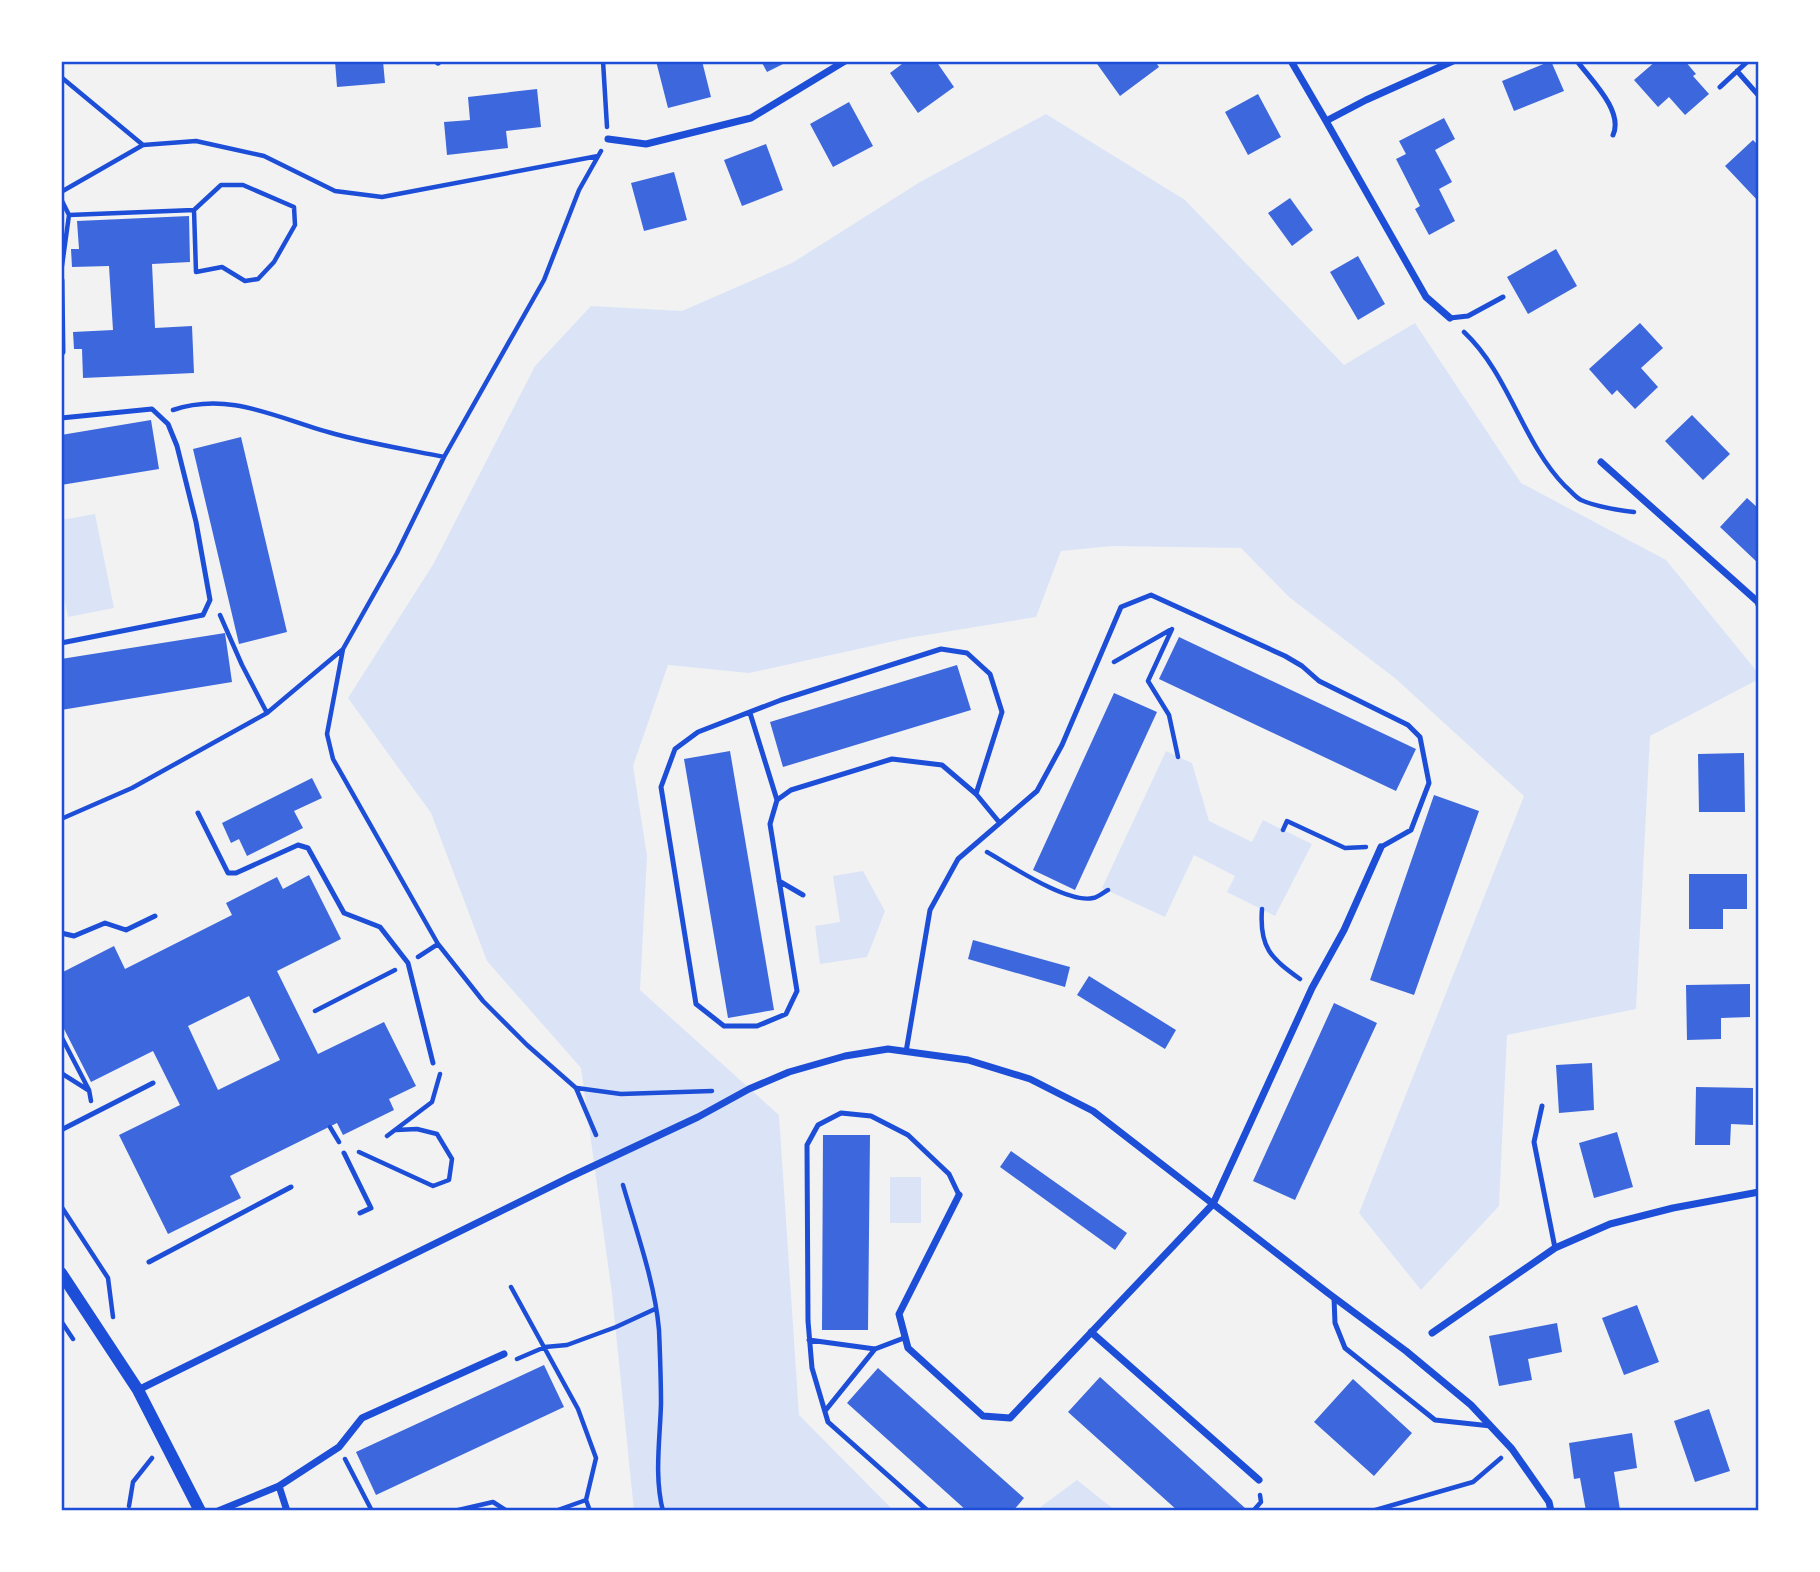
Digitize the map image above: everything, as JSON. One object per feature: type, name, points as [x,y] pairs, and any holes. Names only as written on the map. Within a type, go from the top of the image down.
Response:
[{"type":"street","points":[[608,139],[646,144],[751,118],[845,61]]},
{"type":"street","points":[[1291,61],[1426,297],[1450,318]]},
{"type":"street","points":[[1326,121],[1453,61]]},
{"type":"street","points":[[1601,462],[1759,605]]},
{"type":"street","points":[[959,1195],[899,1314],[904,1338],[908,1348],[983,1416],[1010,1418],[1213,1204],[1312,988],[1344,929],[1381,847]]},
{"type":"street","points":[[138,1390],[570,1177],[698,1117],[749,1089],[789,1072],[845,1056],[888,1049],[968,1060],[1030,1079],[1093,1111],[1406,1351],[1471,1405],[1512,1449],[1549,1502],[1551,1511]]},
{"type":"street","points":[[1432,1333],[1555,1248],[1610,1224],[1673,1208],[1759,1192]]},
{"type":"street","points":[[61,1272],[138,1390],[200,1511]]},
{"type":"street","points":[[1091,1332],[1259,1480]]},
{"type":"street","points":[[218,1511],[279,1486],[340,1447],[362,1418],[504,1354]]},
{"type":"street","points":[[279,1486],[287,1511]]},
{"type":"lane","points":[[1577,61],[1614,112],[1617,126],[1613,135]]},
{"type":"lane","points":[[1720,87],[1748,61]]},
{"type":"lane","points":[[1737,71],[1759,96]]},
{"type":"lane","points":[[61,355],[62,280]]},
{"type":"lane","points":[[1450,318],[1468,316],[1503,297]]},
{"type":"lane","points":[[61,418],[152,409],[168,424],[177,446],[196,522],[210,600],[203,615],[61,643]]},
{"type":"lane","points":[[906,1052],[930,909],[958,859],[1037,791],[1062,746],[1121,607],[1151,595],[1285,656],[1319,681],[1408,725],[1420,737],[1429,783],[1411,830],[1381,847]]},
{"type":"lane","points":[[750,713],[777,800],[770,824],[797,991],[786,1014],[757,1026],[724,1026],[696,1004],[661,787],[675,749],[698,732],[781,700],[941,649],[967,653],[990,674],[1002,712],[976,794]]},
{"type":"lane","points":[[777,800],[791,790],[892,759],[942,765],[976,794],[999,822]]},
{"type":"lane","points":[[198,813],[228,873],[236,873],[298,845],[308,848],[344,913],[380,927],[408,963],[433,1063]]},
{"type":"lane","points":[[779,881],[803,895]]},
{"type":"lane","points":[[61,933],[74,936],[105,923],[126,930],[155,916]]},
{"type":"lane","points":[[61,1130],[153,1083]]},
{"type":"lane","points":[[1542,1106],[1534,1142],[1555,1248]]},
{"type":"lane","points":[[928,1511],[828,1422],[812,1368],[809,1340],[807,1146],[818,1125],[841,1113],[871,1116],[908,1135],[949,1174],[959,1195]]},
{"type":"lane","points":[[344,1153],[371,1208],[360,1213]]},
{"type":"lane","points":[[149,1262],[291,1187]]},
{"type":"lane","points":[[1335,1298],[1335,1324],[1345,1348],[1435,1420],[1491,1426]]},
{"type":"lane","points":[[809,1340],[875,1349],[904,1338]]},
{"type":"lane","points":[[825,1411],[875,1349]]},
{"type":"path","points":[[61,819],[132,788],[267,713],[342,649],[397,553],[444,457],[544,280],[579,190],[608,139],[603,61]]},
{"type":"path","points":[[61,77],[143,145]]},
{"type":"path","points":[[61,192],[143,145],[196,141],[264,156],[335,191],[382,197],[598,156]]},
{"type":"path","points":[[69,215],[194,210],[221,185],[243,185],[294,207],[295,225],[274,262],[258,279],[246,281],[222,267],[195,272],[194,210]]},
{"type":"path","points":[[61,199],[69,215],[61,270]]},
{"type":"path","points":[[1450,318],[1475,341],[1552,472],[1578,499],[1620,510],[1659,514]]},
{"type":"path","points":[[159,415],[193,403],[221,402],[261,410],[338,435],[444,457]]},
{"type":"path","points":[[210,600],[225,624],[242,665],[267,713]]},
{"type":"path","points":[[1092,675],[1196,615]]},
{"type":"path","points":[[1172,629],[1148,681],[1169,715],[1178,757]]},
{"type":"path","points":[[342,649],[327,734],[333,759],[438,944],[483,1001],[576,1088],[596,1135]]},
{"type":"path","points":[[1283,830],[1287,821],[1345,848],[1381,847]]},
{"type":"path","points":[[975,844],[1035,881],[1075,897],[1093,898],[1108,890]]},
{"type":"path","points":[[1262,909],[1260,930],[1273,960],[1312,988]]},
{"type":"path","points":[[315,1011],[408,963],[438,944]]},
{"type":"path","points":[[61,1036],[89,1090],[94,1113]]},
{"type":"path","points":[[61,1073],[89,1090]]},
{"type":"path","points":[[576,1088],[621,1094],[749,1089]]},
{"type":"path","points":[[330,1127],[336,1140],[347,1146]]},
{"type":"path","points":[[358,1151],[433,1186],[449,1180],[452,1159],[437,1134],[417,1129],[396,1130]]},
{"type":"path","points":[[623,1185],[645,1262],[659,1327],[659,1458],[660,1501],[663,1511]]},
{"type":"path","points":[[511,1287],[578,1409],[596,1458],[586,1500],[590,1511]]},
{"type":"path","points":[[504,1354],[516,1360],[545,1347],[567,1345],[616,1327],[655,1308]]},
{"type":"path","points":[[61,1321],[73,1339]]},
{"type":"path","points":[[129,1506],[133,1482],[147,1461],[168,1446]]},
{"type":"path","points":[[340,1447],[372,1511]]},
{"type":"path","points":[[1372,1511],[1473,1482],[1512,1449]]},
{"type":"path","points":[[555,1511],[586,1500]]},
{"type":"path","points":[[454,1511],[493,1502],[508,1511]]},
{"type":"shaded area","points":[[1046,114],[1185,200],[1344,365],[1415,323],[1521,483],[1666,560],[1759,674],[1759,679],[1650,736],[1636,1009],[1507,1035],[1499,1206],[1421,1290],[1359,1213],[1524,796],[1396,679],[1289,597],[1241,548],[1112,546],[1061,551],[1036,617],[908,638],[749,673],[668,665],[633,766],[647,856],[640,990],[779,1115],[799,1415],[894,1511],[634,1511],[612,1294],[581,1068],[487,961],[431,813],[348,698],[434,563],[535,366],[591,306],[682,311],[792,263],[920,182]]},
{"type":"shaded area","points":[[95,514],[114,608],[68,617],[61,582],[61,520]]},
{"type":"shaded area","points":[[1166,751],[1192,763],[1209,821],[1252,842],[1263,820],[1312,844],[1275,916],[1227,892],[1235,876],[1194,855],[1165,917],[1102,888]]},
{"type":"shaded area","points":[[863,871],[885,911],[867,957],[820,964],[815,926],[840,922],[833,876]]},
{"type":"shaded area","points":[[890,1177],[921,1177],[921,1223],[890,1223]]},
{"type":"shaded area","points":[[1077,1480],[1116,1511],[1035,1511]]},
{"type":"building","points":[[335,61],[383,61],[385,83],[337,87]]},
{"type":"building","points":[[656,61],[702,61],[711,97],[668,108]]},
{"type":"building","points":[[761,61],[789,61],[767,72]]},
{"type":"building","points":[[906,61],[936,61],[954,87],[918,113],[890,73]]},
{"type":"building","points":[[1095,61],[1155,61],[1159,67],[1120,96]]},
{"type":"building","points":[[1551,61],[1564,91],[1514,111],[1502,81]]},
{"type":"building","points":[[1656,61],[1685,61],[1696,74],[1693,76],[1709,94],[1685,115],[1669,97],[1658,107],[1634,80]]},
{"type":"building","points":[[537,89],[541,127],[506,131],[508,148],[447,155],[444,122],[470,120],[468,97]]},
{"type":"building","points":[[1258,94],[1281,137],[1248,155],[1225,112]]},
{"type":"building","points":[[849,102],[873,146],[833,167],[810,124]]},
{"type":"building","points":[[1444,118],[1455,139],[1435,150],[1452,182],[1439,189],[1455,221],[1429,235],[1415,209],[1420,206],[1396,159],[1406,154],[1399,141]]},
{"type":"building","points":[[1753,140],[1759,146],[1759,202],[1725,166]]},
{"type":"building","points":[[766,144],[783,190],[742,206],[724,160]]},
{"type":"building","points":[[674,172],[687,220],[644,231],[631,183]]},
{"type":"building","points":[[1290,198],[1313,230],[1292,246],[1268,213]]},
{"type":"building","points":[[189,216],[190,262],[152,264],[155,328],[192,326],[194,373],[83,378],[82,349],[74,349],[73,332],[113,330],[109,266],[72,267],[71,249],[79,249],[77,221]]},
{"type":"building","points":[[1556,249],[1577,286],[1528,314],[1507,277]]},
{"type":"building","points":[[1358,256],[1385,304],[1358,320],[1330,272]]},
{"type":"building","points":[[1640,323],[1663,348],[1641,368],[1658,387],[1635,409],[1617,390],[1612,395],[1589,369]]},
{"type":"building","points":[[1692,415],[1730,454],[1703,480],[1665,441]]},
{"type":"building","points":[[151,420],[159,469],[61,485],[61,435]]},
{"type":"building","points":[[241,437],[287,632],[239,644],[193,449]]},
{"type":"building","points":[[1747,498],[1759,509],[1759,564],[1720,527]]},
{"type":"building","points":[[225,633],[232,682],[61,710],[61,659]]},
{"type":"building","points":[[1179,637],[1416,749],[1396,791],[1159,679]]},
{"type":"building","points":[[957,665],[971,710],[783,767],[770,722]]},
{"type":"building","points":[[1114,693],[1157,712],[1075,890],[1033,870]]},
{"type":"building","points":[[730,751],[774,1010],[728,1018],[684,759]]},
{"type":"building","points":[[1744,753],[1745,812],[1699,812],[1698,754]]},
{"type":"building","points":[[312,778],[322,798],[294,811],[303,828],[247,856],[239,839],[231,843],[222,823]]},
{"type":"building","points":[[1434,795],[1479,811],[1414,995],[1370,980]]},
{"type":"building","points":[[1689,874],[1747,874],[1747,909],[1723,909],[1723,929],[1689,929]]},
{"type":"building","points":[[309,875],[341,939],[277,971],[318,1054],[384,1022],[416,1086],[389,1099],[394,1110],[343,1135],[337,1123],[230,1176],[241,1198],[168,1234],[119,1135],[180,1105],[153,1051],[91,1082],[61,1023],[61,973],[114,946],[125,969],[232,915],[226,903],[277,877],[283,889]],"holes":[[[249,996],[280,1060],[218,1090],[188,1026]]]},
{"type":"building","points":[[973,940],[1070,967],[1065,987],[968,959]]},
{"type":"building","points":[[1089,976],[1176,1030],[1165,1049],[1077,995]]},
{"type":"building","points":[[1750,984],[1750,1017],[1721,1018],[1721,1039],[1687,1040],[1686,985]]},
{"type":"building","points":[[1334,1003],[1377,1023],[1295,1200],[1253,1181]]},
{"type":"building","points":[[1592,1063],[1594,1110],[1559,1113],[1556,1065]]},
{"type":"building","points":[[1696,1087],[1753,1088],[1753,1125],[1731,1124],[1730,1145],[1695,1145]]},
{"type":"building","points":[[1617,1132],[1633,1187],[1594,1198],[1579,1143]]},
{"type":"building","points":[[823,1135],[870,1135],[868,1330],[822,1330]]},
{"type":"building","points":[[1011,1151],[1127,1233],[1115,1250],[1000,1167]]},
{"type":"building","points":[[1637,1305],[1659,1362],[1624,1375],[1602,1318]]},
{"type":"building","points":[[1557,1323],[1562,1352],[1528,1359],[1532,1380],[1499,1386],[1489,1336]]},
{"type":"building","points":[[544,1365],[564,1407],[376,1495],[356,1452]]},
{"type":"building","points":[[878,1368],[1024,1498],[1013,1511],[967,1511],[847,1403]]},
{"type":"building","points":[[1100,1377],[1245,1508],[1242,1511],[1178,1511],[1068,1412]]},
{"type":"building","points":[[1353,1379],[1412,1433],[1374,1476],[1314,1422]]},
{"type":"building","points":[[1709,1409],[1730,1471],[1695,1482],[1674,1421]]},
{"type":"building","points":[[1632,1433],[1637,1468],[1614,1472],[1620,1510],[1586,1511],[1580,1478],[1574,1479],[1569,1443]]}]
